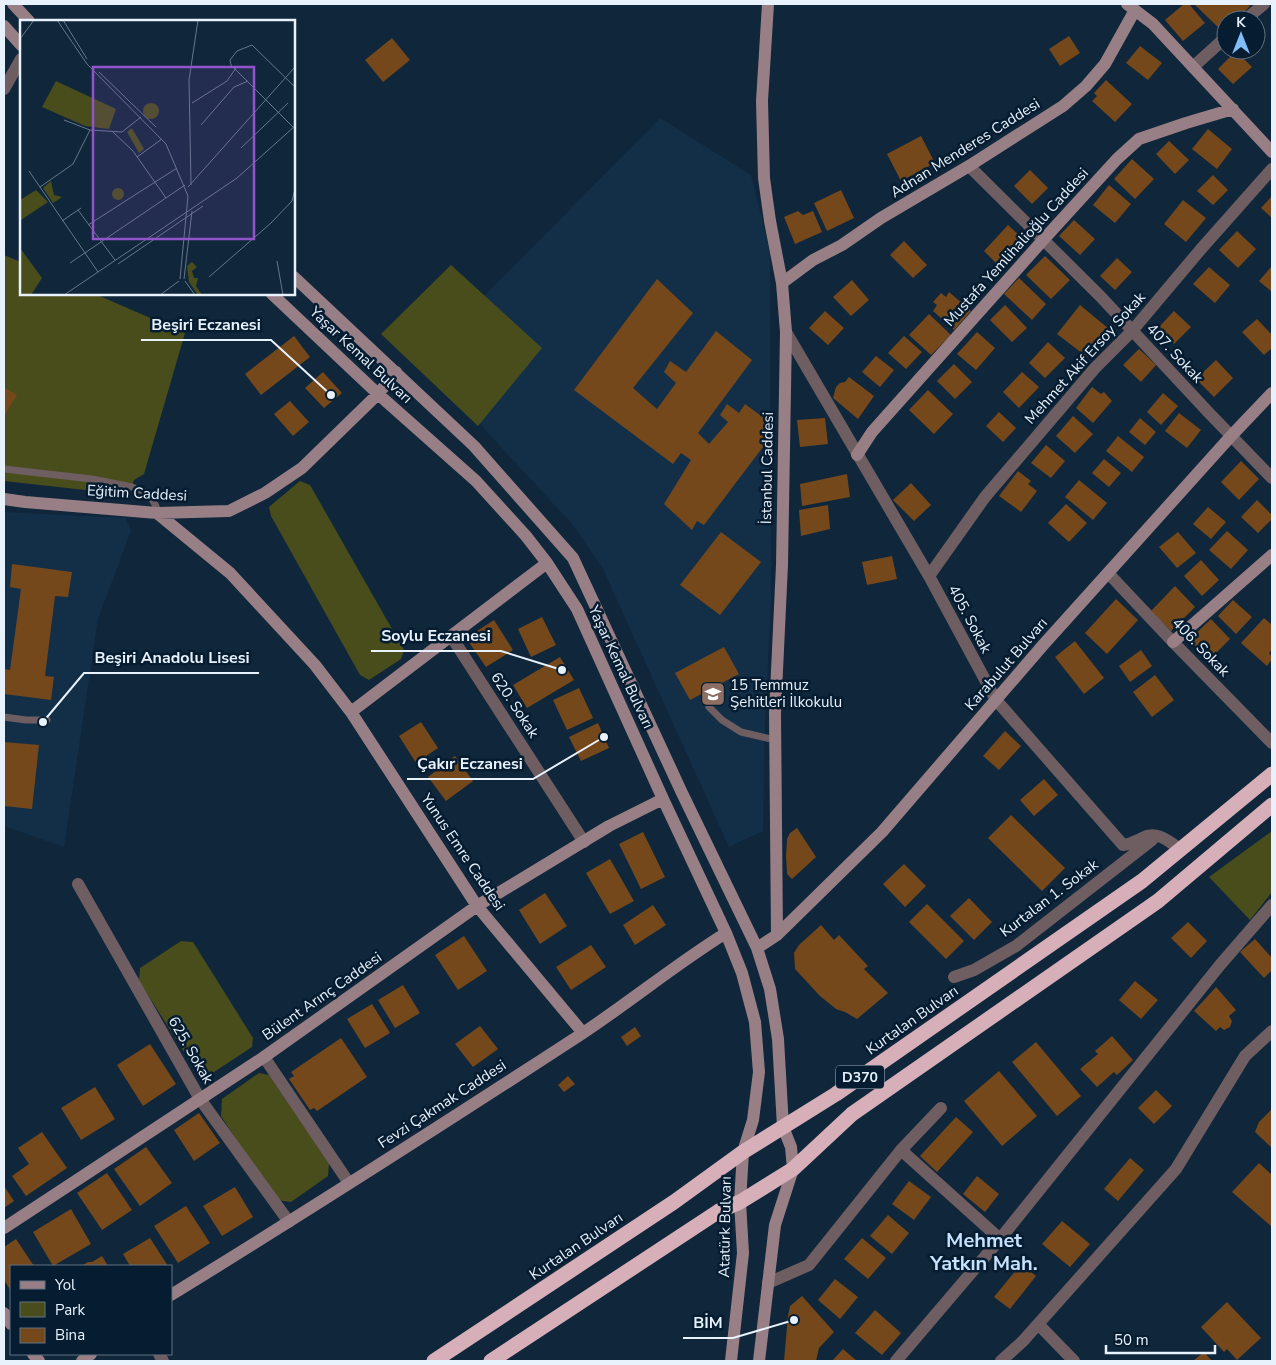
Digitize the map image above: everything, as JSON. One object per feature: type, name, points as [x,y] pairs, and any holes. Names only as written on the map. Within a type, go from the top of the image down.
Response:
[{"type":"highway","name":"Kurtalan Bulvarı","points":[[434,1361],[674,1202],[743,1152],[836,1094],[1134,886],[1272,774]]},
{"type":"highway","name":"D370","points":[[491,1361],[719,1211],[740,1202],[793,1169],[852,1114],[1158,901],[1272,805]]},
{"type":"street","points":[[13,4],[28,20]]},
{"type":"street","name":"İstanbul Caddesi","points":[[768,4],[762,101],[764,178],[782,282],[786,332],[782,565],[775,714],[777,935]]},
{"type":"street","points":[[1131,7],[1153,24],[1272,152]]},
{"type":"street","name":"Adnan Menderes Caddesi","points":[[782,282],[813,260],[842,245],[881,218],[969,166],[1063,106],[1086,86],[1105,64],[1131,7]]},
{"type":"street","points":[[4,26],[20,44]]},
{"type":"street","points":[[1193,67],[1216,46]]},
{"type":"street","points":[[4,89],[20,62]]},
{"type":"street","name":"Mustafa Yemlihalioğlu Caddesi","points":[[857,455],[872,432],[1044,239],[1139,139],[1233,109]]},
{"type":"street","name":"407. Sokak","points":[[969,166],[1044,239],[1272,478]]},
{"type":"street","name":"Mehmet Akif Ersoy Sokak","points":[[929,576],[985,497],[1095,368],[1132,331],[1272,169]]},
{"type":"street","name":"Yaşar Kemal Bulvarı","points":[[295,278],[474,446],[573,558],[757,948],[770,989],[778,1039],[783,1127]]},
{"type":"street","name":"Yaşar Kemal Bulvarı","points":[[273,295],[378,394],[476,481],[526,536],[547,563],[577,609],[726,933],[742,973],[756,1022],[759,1072],[753,1120],[743,1152]]},
{"type":"street","name":"405. Sokak","points":[[786,332],[929,576],[996,700],[1123,845],[1131,845],[1144,836],[1158,835]]},
{"type":"street","name":"Eğitim Caddesi","points":[[4,499],[157,513],[229,511],[265,493],[302,468],[378,394],[396,372]]},
{"type":"street","name":"Karabulut Bulvarı","points":[[757,948],[777,935],[882,832],[1044,644],[1272,393]]},
{"type":"street","name":"Yunus Emre Caddesi","points":[[157,513],[230,573],[315,665],[352,712],[477,906],[583,1033]]},
{"type":"street","points":[[1173,642],[1272,555]]},
{"type":"street","points":[[352,712],[547,563]]},
{"type":"street","name":"406. Sokak","points":[[1108,573],[1272,743]]},
{"type":"street","name":"620. Sokak","points":[[451,636],[584,842]]},
{"type":"street","name":"Bülent Arınç Caddesi","points":[[4,1228],[264,1057],[477,906],[609,826],[663,799]]},
{"type":"street","points":[[1158,835],[1180,849]]},
{"type":"street","name":"Kurtalan 1. Sokak","points":[[954,977],[974,970],[1016,946],[1158,835]]},
{"type":"street","name":"625. Sokak","points":[[78,884],[200,1099],[289,1222]]},
{"type":"street","points":[[896,1361],[1000,1239],[1220,965],[1272,907]]},
{"type":"street","name":"Fevzi Çakmak Caddesi","points":[[172,1293],[289,1222],[583,1033],[697,951],[726,933]]},
{"type":"street","points":[[1001,1361],[1038,1324],[1176,1169],[1245,1056],[1272,1031]]},
{"type":"street","points":[[264,1057],[349,1183]]},
{"type":"street","points":[[768,1283],[808,1265],[900,1150],[941,1108]]},
{"type":"street","points":[[759,1361],[775,1225],[793,1169],[791,1146],[783,1127]]},
{"type":"street","points":[[900,1150],[1000,1239]]},
{"type":"street","name":"Atatürk Bulvarı","points":[[731,1361],[743,1254],[740,1202],[743,1152]]},
{"type":"street","points":[[1038,1324],[1074,1361]]},
{"type":"lane","points":[[4,469],[92,478],[132,486],[148,493],[156,506],[157,513]]},
{"type":"lane","points":[[709,707],[722,720],[740,732],[775,740]]},
{"type":"lane","points":[[4,717],[47,720]]},
{"type":"shaded area","points":[[660,118],[751,175],[770,252],[771,599],[765,724],[763,831],[729,847],[603,569],[573,525],[498,444],[423,358]]},
{"type":"shaded area","points":[[4,512],[126,518],[131,531],[98,619],[64,847],[4,826]]},
{"type":"green space","points":[[4,255],[20,262],[20,295],[97,295],[185,333],[144,474],[134,480],[130,492],[94,491],[4,481]]},
{"type":"green space","points":[[451,265],[542,348],[478,426],[381,334]]},
{"type":"green space","points":[[300,481],[310,485],[404,650],[401,659],[369,680],[360,675],[271,516],[269,507]]},
{"type":"green space","points":[[1272,831],[1272,892],[1250,920],[1209,877]]},
{"type":"green space","points":[[181,941],[193,942],[253,1038],[252,1047],[208,1076],[197,1072],[139,981],[140,968]]},
{"type":"green space","points":[[259,1073],[269,1075],[329,1163],[328,1176],[291,1202],[276,1200],[221,1116],[222,1099]]},
{"type":"building","points":[[1184,4],[1189,4],[1205,23],[1183,41],[1165,20]]},
{"type":"building","points":[[1194,4],[1248,4],[1250,6],[1246,10],[1216,10],[1216,25]]},
{"type":"building","points":[[1069,36],[1080,53],[1060,66],[1049,49]]},
{"type":"building","points":[[392,38],[410,60],[383,82],[365,60]]},
{"type":"building","points":[[1140,46],[1162,63],[1148,80],[1126,63]]},
{"type":"building","points":[[1227,60],[1245,60],[1252,67],[1233,84],[1218,69]]},
{"type":"building","points":[[1106,80],[1132,104],[1115,122],[1092,101],[1097,96],[1094,93]]},
{"type":"building","points":[[1208,129],[1232,149],[1217,169],[1192,149]]},
{"type":"building","points":[[921,136],[935,163],[901,181],[887,154]]},
{"type":"building","points":[[1169,141],[1189,160],[1175,174],[1156,154]]},
{"type":"building","points":[[1132,159],[1154,179],[1135,199],[1114,179]]},
{"type":"building","points":[[1030,170],[1048,188],[1032,204],[1014,186]]},
{"type":"building","points":[[1213,175],[1228,190],[1213,205],[1197,191]]},
{"type":"building","points":[[1109,185],[1131,204],[1115,223],[1093,205]]},
{"type":"building","points":[[841,190],[854,218],[827,231],[814,203]]},
{"type":"building","points":[[1272,196],[1272,218],[1261,208]]},
{"type":"building","points":[[1183,200],[1206,218],[1186,242],[1164,224]]},
{"type":"building","points":[[798,211],[803,215],[813,211],[822,232],[795,244],[784,217]]},
{"type":"building","points":[[1074,220],[1095,239],[1080,255],[1059,236]]},
{"type":"building","points":[[1008,225],[1023,239],[998,265],[984,251]]},
{"type":"building","points":[[1237,231],[1256,249],[1238,268],[1219,250]]},
{"type":"building","points":[[904,241],[927,265],[913,278],[890,255]]},
{"type":"building","points":[[1045,256],[1070,280],[1051,299],[1026,275]]},
{"type":"building","points":[[1117,258],[1132,272],[1115,290],[1100,276]]},
{"type":"building","points":[[1272,266],[1272,292],[1259,281]]},
{"type":"building","points":[[1209,267],[1230,285],[1215,303],[1193,284]]},
{"type":"building","points":[[1019,278],[1046,304],[1032,320],[1004,294]]},
{"type":"building","points":[[657,279],[693,313],[633,388],[657,409],[676,383],[664,372],[670,361],[686,372],[716,331],[752,360],[698,433],[709,444],[728,422],[720,415],[727,404],[739,413],[745,404],[772,424],[765,435],[769,439],[704,525],[697,521],[692,530],[664,504],[691,460],[681,453],[673,464],[574,390]]},
{"type":"building","points":[[852,280],[869,300],[851,316],[833,297]]},
{"type":"building","points":[[949,292],[971,311],[954,330],[933,311],[937,305],[933,302],[941,293],[946,297]]},
{"type":"building","points":[[1005,305],[1027,328],[1012,342],[990,320]]},
{"type":"building","points":[[1080,305],[1109,329],[1087,357],[1057,334]]},
{"type":"building","points":[[825,311],[844,328],[828,345],[809,328]]},
{"type":"building","points":[[1174,311],[1191,327],[1174,344],[1158,328]]},
{"type":"building","points":[[929,314],[951,335],[931,355],[909,335]]},
{"type":"building","points":[[1257,319],[1272,335],[1272,348],[1264,355],[1242,332]]},
{"type":"building","points":[[977,332],[995,348],[976,370],[957,354]]},
{"type":"building","points":[[294,336],[310,357],[261,395],[245,374]]},
{"type":"building","points":[[904,336],[922,352],[906,369],[888,353]]},
{"type":"building","points":[[1048,342],[1065,358],[1045,378],[1029,363]]},
{"type":"building","points":[[1139,349],[1156,365],[1141,382],[1123,365]]},
{"type":"building","points":[[876,356],[894,370],[880,387],[862,372]]},
{"type":"building","points":[[1216,360],[1233,378],[1214,397],[1196,379]]},
{"type":"building","points":[[954,364],[972,382],[955,399],[937,381]]},
{"type":"building","points":[[323,372],[342,393],[324,408],[305,388]]},
{"type":"building","points":[[1022,372],[1039,387],[1019,408],[1003,392]]},
{"type":"building","points":[[849,377],[874,396],[858,419],[833,398],[836,387],[840,383],[845,382]]},
{"type":"building","points":[[4,387],[17,395],[4,416]]},
{"type":"building","points":[[1092,387],[1101,394],[1104,392],[1112,401],[1093,423],[1076,408]]},
{"type":"building","points":[[928,390],[953,414],[934,434],[909,410]]},
{"type":"building","points":[[1163,393],[1178,406],[1161,425],[1147,412]]},
{"type":"building","points":[[290,401],[309,422],[293,436],[274,414]]},
{"type":"building","points":[[999,412],[1016,428],[1003,442],[986,426]]},
{"type":"building","points":[[1179,413],[1201,430],[1187,448],[1165,431]]},
{"type":"building","points":[[1073,416],[1093,434],[1075,453],[1056,436]]},
{"type":"building","points":[[825,418],[828,444],[800,447],[797,420]]},
{"type":"building","points":[[1140,418],[1156,432],[1145,445],[1129,432]]},
{"type":"building","points":[[1118,436],[1144,457],[1132,472],[1106,451]]},
{"type":"building","points":[[1046,445],[1065,461],[1051,478],[1031,463]]},
{"type":"building","points":[[1104,459],[1121,473],[1109,487],[1092,473]]},
{"type":"building","points":[[1241,461],[1259,479],[1239,500],[1221,482]]},
{"type":"building","points":[[1018,471],[1031,481],[1028,484],[1037,491],[1021,512],[999,496]]},
{"type":"building","points":[[847,474],[850,497],[802,506],[800,484]]},
{"type":"building","points":[[1079,480],[1107,503],[1093,520],[1065,497]]},
{"type":"building","points":[[911,483],[931,505],[914,521],[893,500]]},
{"type":"building","points":[[1257,500],[1272,515],[1272,519],[1258,533],[1241,517]]},
{"type":"building","points":[[1066,504],[1087,523],[1069,542],[1048,523]]},
{"type":"building","points":[[828,505],[830,529],[801,536],[799,510]]},
{"type":"building","points":[[1208,507],[1226,522],[1211,539],[1193,524]]},
{"type":"building","points":[[1227,531],[1248,550],[1231,569],[1209,550]]},
{"type":"building","points":[[721,532],[761,562],[720,615],[680,585]]},
{"type":"building","points":[[1178,532],[1196,553],[1177,568],[1159,547]]},
{"type":"building","points":[[892,556],[897,579],[867,585],[862,562]]},
{"type":"building","points":[[1201,560],[1219,580],[1202,596],[1184,576]]},
{"type":"building","points":[[12,564],[72,572],[68,597],[55,596],[45,676],[54,677],[51,700],[4,694],[4,669],[10,670],[21,589],[10,587]]},
{"type":"building","points":[[1175,586],[1195,607],[1171,631],[1151,611]]},
{"type":"building","points":[[1116,599],[1138,620],[1107,654],[1085,633]]},
{"type":"building","points":[[1233,600],[1252,617],[1236,634],[1218,616]]},
{"type":"building","points":[[542,617],[556,645],[531,657],[518,629]]},
{"type":"building","points":[[1264,618],[1272,625],[1272,649],[1269,653],[1272,659],[1267,666],[1241,643]]},
{"type":"building","points":[[1211,619],[1230,639],[1209,660],[1189,640]]},
{"type":"building","points":[[494,620],[513,650],[486,667],[466,638]]},
{"type":"building","points":[[1075,641],[1104,678],[1084,694],[1055,657]]},
{"type":"building","points":[[724,647],[739,674],[690,700],[675,673]]},
{"type":"building","points":[[1141,650],[1152,666],[1130,682],[1119,666]]},
{"type":"building","points":[[560,657],[574,680],[527,708],[513,685]]},
{"type":"building","points":[[1155,675],[1174,700],[1152,717],[1133,692]]},
{"type":"building","points":[[579,688],[593,718],[567,730],[553,700]]},
{"type":"building","points":[[421,722],[438,748],[416,763],[399,736]]},
{"type":"building","points":[[598,723],[609,748],[581,761],[569,737]]},
{"type":"building","points":[[1005,731],[1021,746],[999,770],[983,756]]},
{"type":"building","points":[[4,742],[39,745],[32,809],[4,806]]},
{"type":"building","points":[[455,756],[473,781],[446,801],[428,777]]},
{"type":"building","points":[[1044,779],[1058,795],[1034,816],[1020,800]]},
{"type":"building","points":[[1011,815],[1065,868],[1042,891],[988,838]]},
{"type":"building","points":[[797,828],[816,857],[792,879],[787,874],[787,839],[790,833]]},
{"type":"building","points":[[643,832],[665,877],[641,889],[619,844]]},
{"type":"building","points":[[610,859],[634,901],[610,914],[586,873]]},
{"type":"building","points":[[904,864],[926,886],[905,907],[883,884]]},
{"type":"building","points":[[545,893],[567,926],[540,944],[519,910]]},
{"type":"building","points":[[969,898],[992,922],[974,940],[950,916]]},
{"type":"building","points":[[927,904],[964,941],[946,959],[909,922]]},
{"type":"building","points":[[653,905],[666,925],[635,945],[623,925]]},
{"type":"building","points":[[1188,922],[1207,941],[1191,958],[1171,938]]},
{"type":"building","points":[[821,925],[834,940],[839,935],[868,966],[864,969],[888,993],[857,1019],[836,1009],[820,996],[795,969],[794,953],[799,945]]},
{"type":"building","points":[[464,936],[487,971],[458,990],[435,955]]},
{"type":"building","points":[[1255,939],[1272,958],[1272,970],[1264,978],[1240,952]]},
{"type":"building","points":[[591,945],[606,967],[571,990],[556,967]]},
{"type":"building","points":[[1135,981],[1158,1000],[1141,1019],[1119,1000]]},
{"type":"building","points":[[403,985],[420,1013],[395,1028],[378,1000]]},
{"type":"building","points":[[1216,987],[1236,1010],[1229,1016],[1232,1021],[1230,1027],[1224,1030],[1220,1027],[1216,1031],[1194,1011]]},
{"type":"building","points":[[372,1004],[390,1033],[365,1048],[347,1019]]},
{"type":"building","points":[[480,1026],[498,1049],[473,1067],[455,1044]]},
{"type":"building","points":[[635,1027],[641,1036],[627,1046],[621,1037]]},
{"type":"building","points":[[1112,1036],[1133,1060],[1117,1075],[1114,1072],[1097,1087],[1080,1069],[1098,1054],[1095,1051]]},
{"type":"building","points":[[341,1038],[367,1077],[317,1111],[314,1108],[310,1110],[289,1079],[294,1076],[291,1072]]},
{"type":"building","points":[[1036,1042],[1081,1096],[1057,1116],[1012,1062]]},
{"type":"building","points":[[150,1044],[176,1084],[143,1106],[117,1065]]},
{"type":"building","points":[[999,1071],[1037,1116],[1002,1146],[964,1101]]},
{"type":"building","points":[[568,1076],[575,1084],[564,1092],[558,1085]]},
{"type":"building","points":[[95,1087],[115,1119],[81,1140],[61,1108]]},
{"type":"building","points":[[1156,1090],[1172,1106],[1154,1124],[1138,1108]]},
{"type":"building","points":[[1272,1109],[1272,1148],[1255,1132],[1259,1122]]},
{"type":"building","points":[[199,1113],[220,1143],[194,1161],[174,1130]]},
{"type":"building","points":[[956,1117],[973,1132],[937,1172],[920,1156]]},
{"type":"building","points":[[42,1132],[67,1168],[26,1196],[12,1176],[29,1164],[18,1148]]},
{"type":"building","points":[[146,1147],[172,1183],[140,1206],[114,1169]]},
{"type":"building","points":[[1130,1158],[1144,1170],[1118,1201],[1104,1189]]},
{"type":"building","points":[[1259,1163],[1272,1175],[1272,1227],[1232,1192]]},
{"type":"building","points":[[107,1173],[132,1210],[102,1230],[77,1193]]},
{"type":"building","points":[[977,1176],[999,1194],[985,1212],[963,1194]]},
{"type":"building","points":[[909,1181],[931,1197],[914,1220],[892,1204]]},
{"type":"building","points":[[4,1186],[14,1201],[4,1208]]},
{"type":"building","points":[[235,1187],[253,1217],[222,1236],[203,1206]]},
{"type":"building","points":[[186,1206],[210,1243],[178,1263],[154,1226]]},
{"type":"building","points":[[71,1209],[91,1244],[52,1265],[33,1232]]},
{"type":"building","points":[[888,1215],[909,1233],[892,1254],[870,1236]]},
{"type":"building","points":[[1062,1221],[1090,1244],[1070,1267],[1042,1244]]},
{"type":"building","points":[[150,1238],[167,1265],[129,1265],[123,1254]]},
{"type":"building","points":[[862,1238],[886,1258],[868,1279],[844,1259]]},
{"type":"building","points":[[16,1239],[33,1265],[10,1265],[10,1289],[4,1280],[4,1247]]},
{"type":"building","points":[[102,1256],[107,1265],[83,1265]]},
{"type":"building","points":[[1021,1264],[1036,1276],[1010,1309],[994,1297]]},
{"type":"building","points":[[835,1279],[858,1297],[840,1319],[818,1300]]},
{"type":"building","points":[[802,1296],[834,1332],[819,1348],[816,1361],[784,1361],[790,1306]]},
{"type":"building","points":[[1227,1302],[1261,1338],[1237,1360],[1227,1349],[1224,1352],[1201,1327]]},
{"type":"building","points":[[875,1310],[901,1333],[882,1355],[855,1333]]},
{"type":"building","points":[[843,1349],[857,1361],[832,1361]]},
{"type":"building","points":[[1204,1352],[1212,1361],[1193,1361]]},
{"type":"place","name":"Beşiri Eczanesi","points":[[331,395]]},
{"type":"place","name":"Soylu Eczanesi","points":[[562,670]]},
{"type":"place","name":"15 Temmuz Şehitleri İlkokulu","points":[[713,694]]},
{"type":"place","name":"Beşiri Anadolu Lisesi","points":[[43,722]]},
{"type":"place","name":"Çakır Eczanesi","points":[[604,737]]},
{"type":"place","name":"BİM","points":[[794,1320]]},
{"type":"district","name":"Mehmet Yatkın Mah.","points":[[984,1252]]}]
